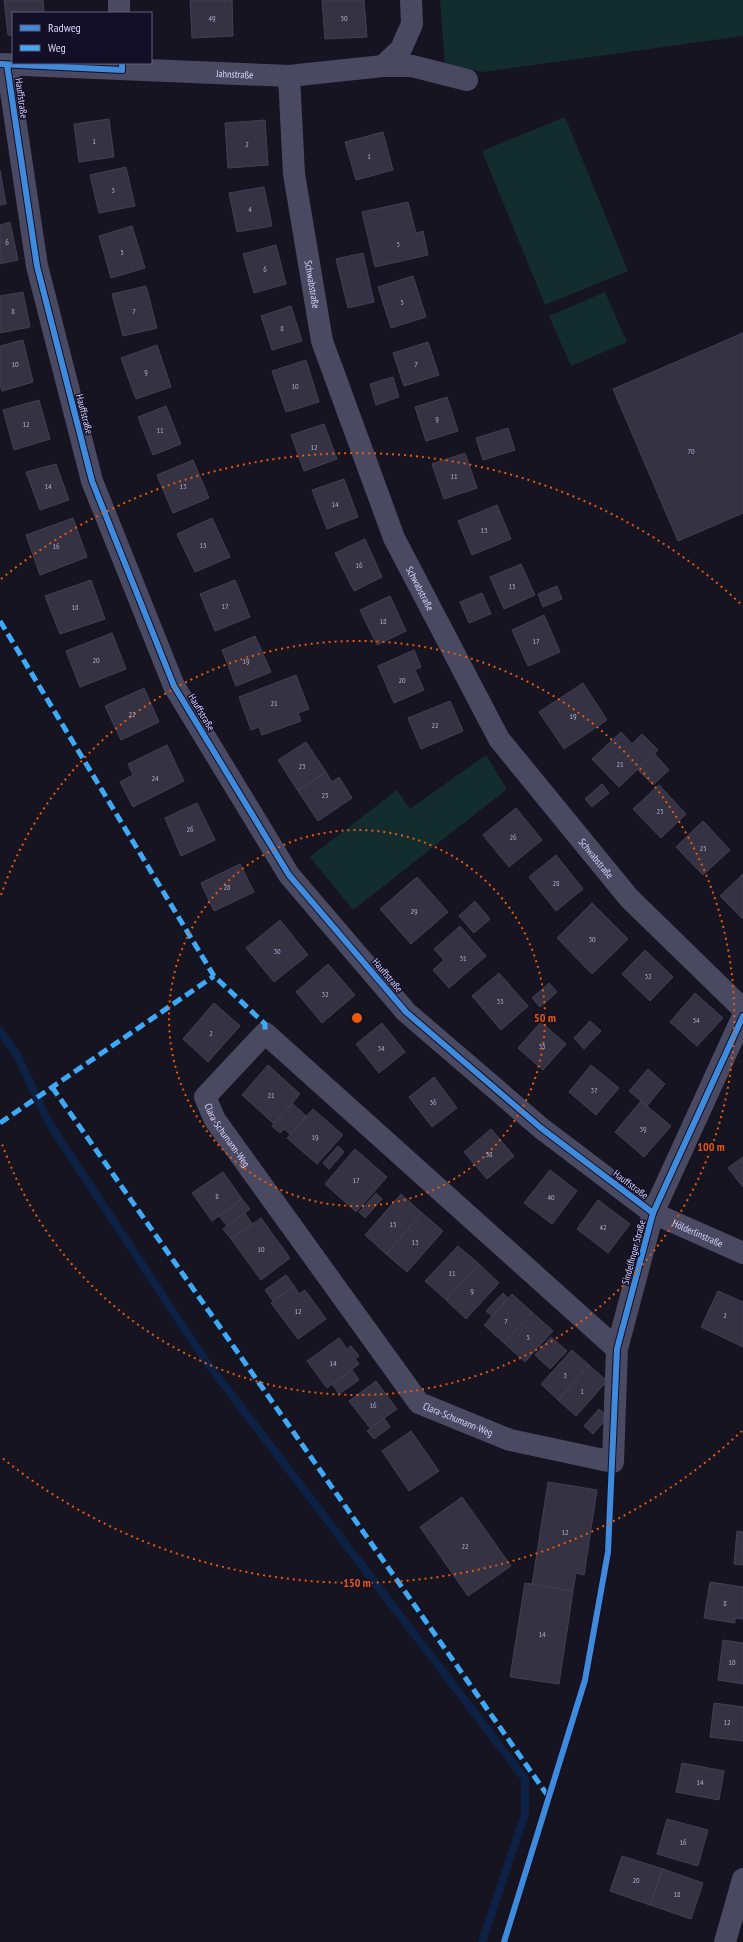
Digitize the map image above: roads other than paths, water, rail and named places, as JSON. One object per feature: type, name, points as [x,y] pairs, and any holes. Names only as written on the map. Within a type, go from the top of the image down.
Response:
[{"type":"street","points":[[119,0],[119,12]]},
{"type":"street","points":[[383,66],[401,49],[412,24],[410,0]]},
{"type":"street","name":"Jahnstraße","points":[[4,64],[122,66],[289,76],[383,66],[412,66],[467,80]]},
{"type":"street","name":"Hauffstraße","points":[[4,64],[36,266],[92,481],[174,686],[289,875],[406,1012],[541,1128],[653,1213]]},
{"type":"street","name":"Schwabstraße","points":[[289,76],[294,174],[322,342],[394,538],[500,739],[629,898],[743,1009]]},
{"type":"street","name":"Sindelfinger Straße","points":[[613,1462],[617,1349],[653,1213],[743,1016]]},
{"type":"street","name":"Clara-Schumann-Weg","points":[[613,1462],[510,1440],[419,1403],[215,1120],[205,1097],[265,1033],[617,1349]]},
{"type":"street","name":"Hölderlinstraße","points":[[653,1213],[743,1254]]},
{"type":"street","points":[[727,1942],[743,1879]]},
{"type":"waterway","points":[[0,1031],[17,1055],[49,1123],[205,1360],[525,1779],[525,1814],[482,1942]]}]
